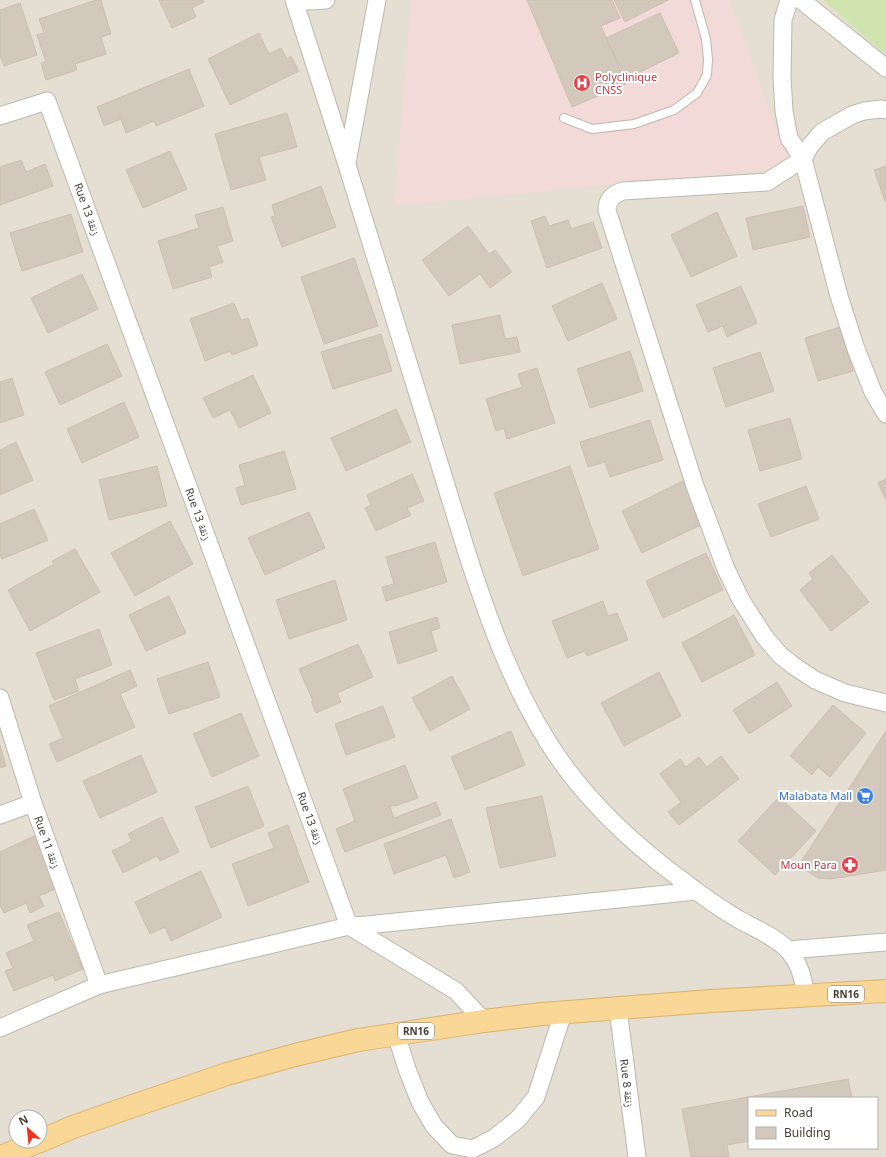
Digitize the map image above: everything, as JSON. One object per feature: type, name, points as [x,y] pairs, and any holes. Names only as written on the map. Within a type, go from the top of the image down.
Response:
[{"type":"main road","name":"RN16","points":[[48,1137],[130,1106],[226,1074],[358,1040],[542,1014],[711,1001],[886,991]]},
{"type":"main road","name":"RN16","points":[[1,1157],[20,1149]]},
{"type":"street","points":[[294,0],[486,611],[524,700],[548,742],[574,779],[593,801],[629,838],[659,863],[696,891],[788,950],[803,977],[806,996]]},
{"type":"street","points":[[301,0],[326,0]]},
{"type":"street","points":[[347,165],[377,0]]},
{"type":"street","points":[[789,0],[783,20],[782,77],[784,111],[789,138],[803,160],[839,296],[856,349],[873,392],[886,414]]},
{"type":"street","points":[[801,0],[886,68]]},
{"type":"street","name":"Rue 13 زنقة","points":[[0,116],[47,101],[349,926]]},
{"type":"street","points":[[886,110],[881,109],[864,111],[852,115],[822,132],[810,146],[803,160],[767,182],[620,192],[610,199],[607,206],[695,486],[726,569],[741,600],[764,636],[780,655],[794,666],[816,680],[845,693],[886,703]]},
{"type":"street","name":"Rue 11 زنقة","points":[[0,698],[33,803],[99,985]]},
{"type":"street","points":[[0,815],[33,803]]},
{"type":"street","points":[[0,1028],[99,985],[349,926],[696,891]]},
{"type":"street","points":[[349,926],[456,991],[484,1021]]},
{"type":"street","points":[[788,950],[886,942]]},
{"type":"street","name":"Rue 8 زنقة","points":[[618,1009],[637,1157]]},
{"type":"street","points":[[396,1034],[407,1069],[420,1102],[434,1126],[452,1145],[473,1149],[494,1138],[517,1120],[536,1097],[563,1013]]},
{"type":"lane","points":[[564,118],[592,129],[634,124],[674,110],[697,93],[707,75],[708,59],[706,40],[695,0]]},
{"type":"shaded area","points":[[0,0],[823,0],[863,36],[886,54],[886,1157],[0,1157]]},
{"type":"shaded area","name":"Polyclinique CNSS","points":[[411,0],[730,0],[790,167],[394,206]]},
{"type":"green space","points":[[823,0],[886,0],[886,54],[863,36]]},
{"type":"building","points":[[96,0],[101,0],[111,34],[101,37],[106,54],[75,64],[77,70],[46,80],[41,63],[46,62],[37,35],[44,33],[39,19]]},
{"type":"building","points":[[159,0],[203,0],[204,2],[192,8],[196,17],[172,28]]},
{"type":"building","points":[[527,0],[612,0],[620,18],[601,26],[626,84],[572,107]]},
{"type":"building","points":[[614,0],[668,0],[625,22]]},
{"type":"building","points":[[20,3],[37,55],[4,66],[0,58],[0,10]]},
{"type":"building","points":[[660,13],[679,53],[626,79],[606,38]]},
{"type":"building","points":[[259,33],[269,54],[281,48],[287,59],[291,56],[299,71],[230,105],[208,59]]},
{"type":"building","points":[[189,69],[204,106],[156,126],[154,121],[126,133],[121,119],[104,126],[97,107]]},
{"type":"building","points":[[287,113],[297,147],[259,157],[266,180],[231,190],[215,134]]},
{"type":"building","points":[[170,151],[187,189],[143,208],[126,170]]},
{"type":"building","points":[[21,160],[26,172],[45,164],[53,186],[0,205],[0,167]]},
{"type":"building","points":[[886,166],[886,201],[885,201],[874,170]]},
{"type":"building","points":[[321,186],[336,227],[282,247],[271,217],[275,216],[272,205]]},
{"type":"building","points":[[803,206],[810,237],[753,250],[746,218]]},
{"type":"building","points":[[223,207],[233,241],[217,246],[223,262],[209,267],[212,277],[173,289],[158,241],[199,228],[195,215]]},
{"type":"building","points":[[717,212],[737,256],[691,277],[671,235]]},
{"type":"building","points":[[71,214],[83,252],[22,271],[10,233]]},
{"type":"building","points":[[545,216],[549,226],[568,220],[571,229],[593,222],[602,248],[547,268],[531,221]]},
{"type":"building","points":[[468,226],[489,254],[495,250],[512,272],[490,288],[480,274],[449,296],[422,260]]},
{"type":"building","points":[[354,258],[378,326],[324,344],[301,277]]},
{"type":"building","points":[[82,274],[98,309],[48,333],[31,298]]},
{"type":"building","points":[[602,283],[617,319],[568,341],[552,306]]},
{"type":"building","points":[[741,286],[757,323],[727,337],[723,326],[708,332],[696,305]]},
{"type":"building","points":[[234,303],[241,320],[248,318],[258,345],[232,355],[230,351],[205,361],[190,319]]},
{"type":"building","points":[[500,315],[505,339],[517,337],[520,352],[460,364],[452,325]]},
{"type":"building","points":[[840,327],[853,371],[818,381],[805,338]]},
{"type":"building","points":[[381,334],[392,371],[333,389],[321,352]]},
{"type":"building","points":[[107,344],[122,376],[60,405],[45,372]]},
{"type":"building","points":[[630,351],[643,391],[590,408],[577,369]]},
{"type":"building","points":[[760,352],[774,391],[726,407],[713,368]]},
{"type":"building","points":[[537,368],[555,423],[507,439],[504,428],[496,431],[486,399],[522,387],[518,374]]},
{"type":"building","points":[[253,375],[271,413],[239,428],[230,410],[213,418],[203,398]]},
{"type":"building","points":[[12,378],[24,415],[0,423],[0,382]]},
{"type":"building","points":[[124,402],[139,437],[82,463],[67,429]]},
{"type":"building","points":[[396,409],[411,442],[346,471],[331,438]]},
{"type":"building","points":[[790,418],[802,459],[760,471],[748,430]]},
{"type":"building","points":[[650,420],[663,460],[610,477],[605,462],[588,467],[580,442]]},
{"type":"building","points":[[16,442],[33,480],[0,495],[0,450]]},
{"type":"building","points":[[284,451],[296,489],[241,505],[236,488],[245,485],[239,465]]},
{"type":"building","points":[[157,466],[167,506],[109,520],[99,480]]},
{"type":"building","points":[[570,466],[599,549],[523,576],[494,493]]},
{"type":"building","points":[[412,474],[424,501],[407,508],[411,515],[376,531],[365,508],[371,505],[367,495]]},
{"type":"building","points":[[886,479],[886,500],[878,483]]},
{"type":"building","points":[[683,481],[703,524],[642,553],[622,511]]},
{"type":"building","points":[[806,486],[819,519],[771,537],[758,504]]},
{"type":"building","points":[[34,509],[48,540],[2,559],[0,555],[0,524]]},
{"type":"building","points":[[309,512],[325,548],[265,575],[248,538]]},
{"type":"building","points":[[170,521],[193,564],[135,596],[111,553]]},
{"type":"building","points":[[435,542],[447,582],[386,601],[382,587],[394,584],[386,557]]},
{"type":"building","points":[[75,549],[100,592],[30,631],[8,590],[54,564],[52,561]]},
{"type":"building","points":[[706,553],[723,590],[663,618],[646,581]]},
{"type":"building","points":[[832,555],[869,602],[831,631],[800,590],[813,579],[809,573]]},
{"type":"building","points":[[335,580],[347,620],[289,639],[276,600]]},
{"type":"building","points":[[169,596],[186,633],[146,651],[129,615]]},
{"type":"building","points":[[603,601],[608,616],[617,613],[628,640],[587,656],[585,651],[567,658],[552,621]]},
{"type":"building","points":[[734,615],[755,655],[702,682],[682,643]]},
{"type":"building","points":[[437,617],[440,628],[431,631],[437,651],[398,664],[389,632]]},
{"type":"building","points":[[99,629],[112,665],[75,679],[79,691],[54,700],[36,653]]},
{"type":"building","points":[[358,644],[373,677],[337,693],[341,702],[316,713],[311,701],[313,701],[299,669]]},
{"type":"building","points":[[208,662],[220,697],[169,714],[157,679]]},
{"type":"building","points":[[130,670],[137,686],[120,694],[135,727],[57,762],[49,744],[63,738],[49,706]]},
{"type":"building","points":[[659,672],[681,716],[624,746],[601,703]]},
{"type":"building","points":[[452,676],[470,709],[430,731],[412,698]]},
{"type":"building","points":[[777,682],[792,706],[749,734],[733,710]]},
{"type":"building","points":[[833,705],[866,733],[830,777],[818,767],[812,775],[790,756]]},
{"type":"building","points":[[383,706],[395,737],[346,755],[335,724]]},
{"type":"building","points":[[241,713],[259,756],[212,777],[193,734]]},
{"type":"building","points":[[511,731],[525,765],[465,790],[451,757]]},
{"type":"building","name":"Malabata Mall","points":[[886,731],[886,870],[831,879],[818,878],[801,867],[801,862]]},
{"type":"building","points":[[0,745],[6,766],[0,768]]},
{"type":"building","points":[[141,755],[157,792],[100,818],[83,781]]},
{"type":"building","points":[[721,756],[739,779],[679,825],[668,812],[681,802],[660,774],[680,759],[686,767],[699,757],[707,767]]},
{"type":"building","points":[[405,765],[418,798],[390,807],[394,818],[436,802],[441,815],[345,852],[336,829],[355,821],[343,789]]},
{"type":"building","points":[[248,786],[264,826],[211,848],[195,807]]},
{"type":"building","points":[[542,796],[556,856],[500,868],[486,808]]},
{"type":"building","points":[[779,797],[816,831],[775,875],[738,841]]},
{"type":"building","points":[[162,817],[179,852],[160,861],[157,856],[123,873],[112,851],[132,841],[128,834]]},
{"type":"building","points":[[451,819],[470,872],[454,878],[446,855],[394,874],[384,844]]},
{"type":"building","points":[[288,825],[309,882],[248,906],[232,864],[274,848],[268,833]]},
{"type":"building","points":[[34,836],[58,888],[39,896],[44,906],[30,913],[26,903],[4,913],[0,905],[0,852]]},
{"type":"building","points":[[201,871],[222,917],[171,941],[165,927],[150,934],[135,902]]},
{"type":"building","points":[[59,912],[83,969],[55,981],[53,975],[14,991],[5,971],[13,968],[6,953],[34,941],[27,925]]},
{"type":"building","points":[[848,1079],[852,1097],[748,1097]]},
{"type":"building","points":[[748,1097],[748,1141],[727,1145],[729,1157],[691,1157],[682,1109]]},
{"type":"place","name":"Polyclinique CNSS","points":[[582,83]]},
{"type":"place","name":"Malabata Mall","points":[[865,796]]},
{"type":"place","name":"Moun Para","points":[[850,865]]}]
